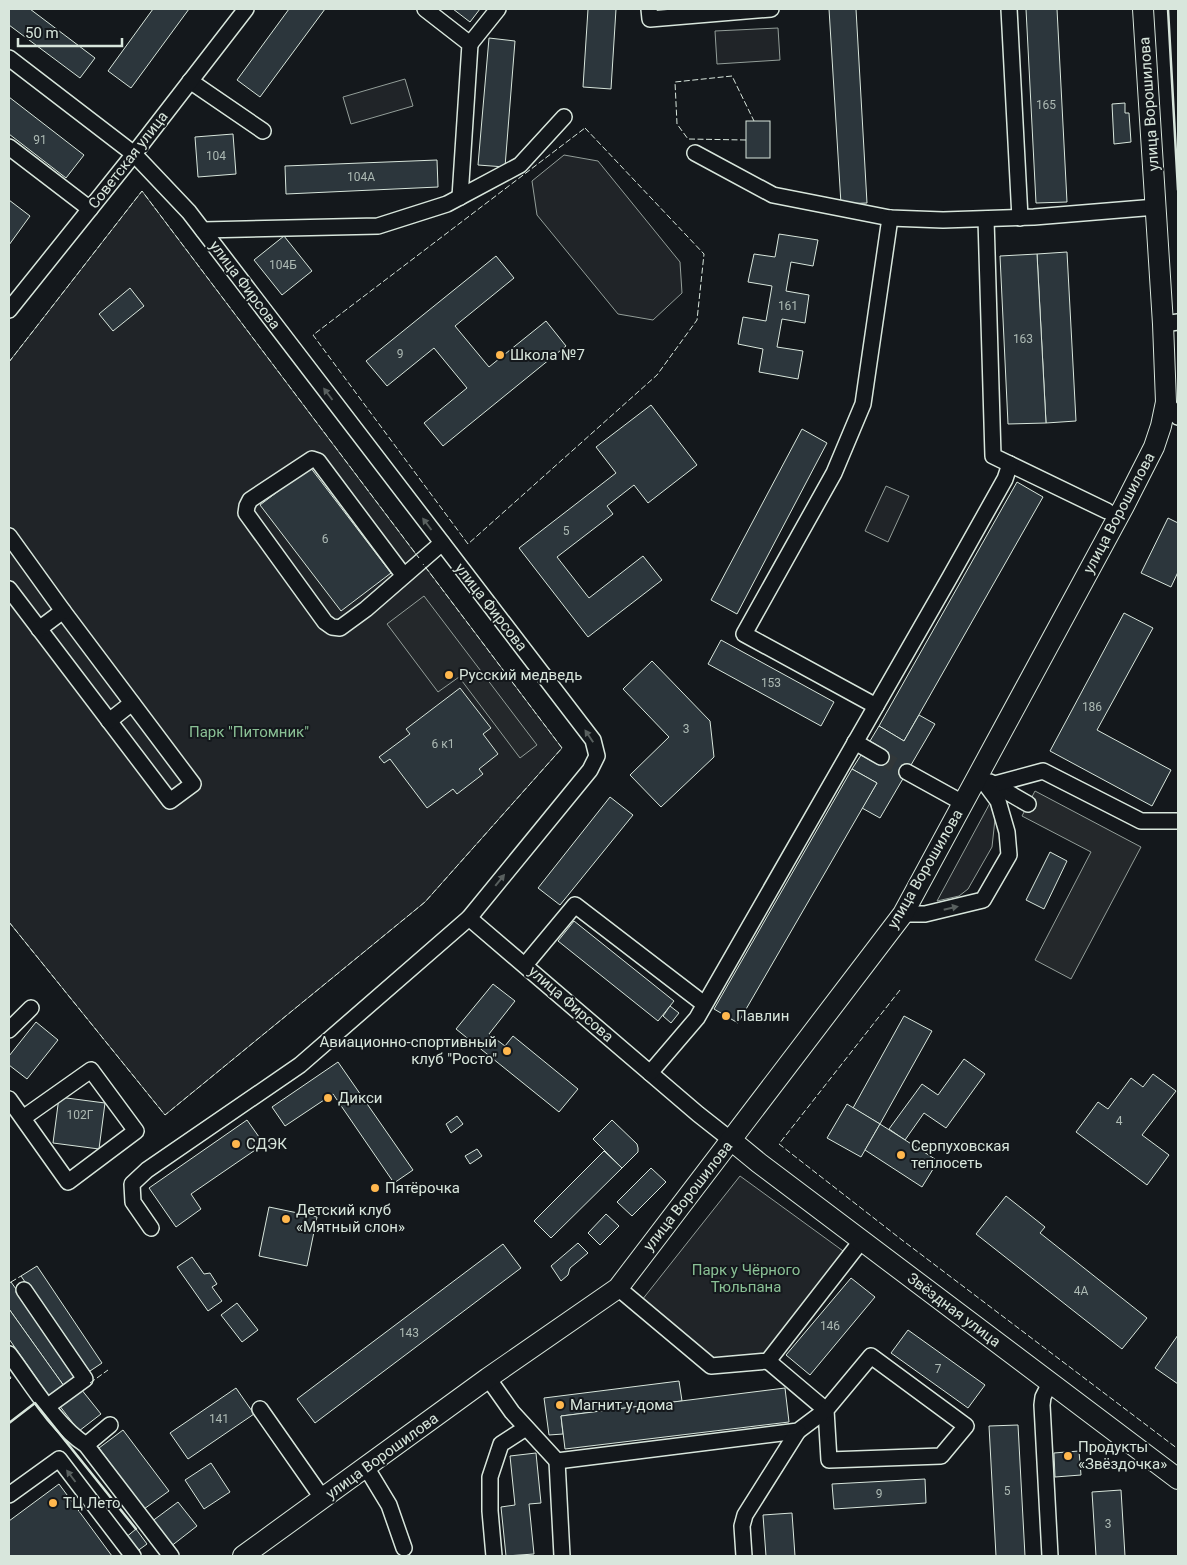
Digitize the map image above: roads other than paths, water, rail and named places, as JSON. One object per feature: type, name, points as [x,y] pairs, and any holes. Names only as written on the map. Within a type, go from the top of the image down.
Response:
[{"type":"main road","name":"улица Ворошилова","points":[[243,1556],[488,1378],[618,1288],[903,914],[963,803],[986,779],[1154,447],[1161,426],[1172,410],[1171,323],[1156,208],[1143,9]]},
{"type":"main road","name":"Звёздная улица","points":[[731,1140],[764,1167],[1178,1479]]},
{"type":"street","name":"Советская улица","points":[[9,310],[134,154],[246,9]]},
{"type":"street","points":[[425,9],[470,44]]},
{"type":"street","points":[[460,197],[470,44],[498,9]]},
{"type":"street","points":[[649,9],[650,19],[771,9]]},
{"type":"street","points":[[1009,9],[1020,218]]},
{"type":"street","name":"улица Фирсова","points":[[9,58],[134,154],[189,212],[594,740],[597,756],[590,770],[469,918],[731,1140]]},
{"type":"street","points":[[190,81],[263,131]]},
{"type":"street","points":[[203,230],[378,226],[447,204],[520,165],[564,117]]},
{"type":"street","points":[[9,147],[90,209]]},
{"type":"street","points":[[695,153],[773,195],[890,218],[943,220],[1020,218],[1156,208]]},
{"type":"street","points":[[876,706],[744,634],[834,472],[863,404],[890,218]]},
{"type":"street","points":[[986,219],[993,456],[1107,511]]},
{"type":"street","points":[[404,576],[318,461],[312,459],[250,500],[247,506],[246,513],[325,622],[332,628],[340,628],[366,608],[404,576],[442,543]]},
{"type":"street","points":[[650,1073],[697,1018],[987,512],[1005,479],[1010,464]]},
{"type":"street","points":[[9,536],[193,784],[170,800],[9,588]]},
{"type":"street","points":[[39,629],[63,611]]},
{"type":"street","points":[[109,720],[132,703]]},
{"type":"street","points":[[855,742],[881,757]]},
{"type":"street","points":[[907,772],[963,803]]},
{"type":"street","points":[[986,779],[1044,772],[1141,821],[1178,821]]},
{"type":"street","points":[[986,779],[1028,804]]},
{"type":"street","points":[[903,914],[925,914],[983,900],[1009,855],[1007,832],[998,801],[986,779]]},
{"type":"street","points":[[525,965],[575,905],[704,1004]]},
{"type":"street","points":[[151,1228],[133,1202],[132,1184],[147,1170],[300,1065],[469,918]]},
{"type":"street","points":[[9,1030],[31,1008]]},
{"type":"street","points":[[9,1099],[22,1118],[68,1182],[136,1130],[91,1070],[22,1118]]},
{"type":"street","points":[[768,1361],[862,1240]]},
{"type":"street","points":[[618,1288],[711,1366],[768,1361],[826,1410],[829,1460],[942,1456],[966,1426],[871,1356],[826,1410],[798,1431],[745,1515],[742,1526],[744,1556]]},
{"type":"street","points":[[24,1290],[85,1379],[48,1406]]},
{"type":"street","points":[[9,1354],[73,1436],[86,1445],[171,1556]]},
{"type":"street","points":[[488,1378],[512,1412],[558,1461],[562,1556]]},
{"type":"street","points":[[1050,1382],[1043,1396],[1042,1405],[1050,1556]]},
{"type":"street","points":[[260,1409],[323,1499]]},
{"type":"street","points":[[86,1445],[110,1425]]},
{"type":"street","points":[[494,1556],[490,1511],[490,1476],[501,1444],[526,1428]]},
{"type":"street","points":[[558,1461],[798,1431]]},
{"type":"street","points":[[9,1495],[59,1459],[133,1556]]},
{"type":"street","points":[[366,1467],[389,1504],[404,1548]]},
{"type":"tunnel","points":[[881,757],[907,772]]},
{"type":"place","name":"Школа №7","points":[[500,355]]},
{"type":"place","name":"Русский медведь","points":[[449,675]]},
{"type":"place","name":"Павлин","points":[[726,1016]]},
{"type":"place","name":"Авиационно-спортивный клуб \"Росто\"","points":[[507,1051]]},
{"type":"place","name":"Дикси","points":[[328,1098]]},
{"type":"place","name":"СДЭК","points":[[236,1144]]},
{"type":"place","name":"Серпуховская теплосеть","points":[[901,1155]]},
{"type":"place","name":"Пятёрочка","points":[[375,1188]]},
{"type":"place","name":"Детский клуб «Мятный слон»","points":[[286,1219]]},
{"type":"place","name":"Магнит у дома","points":[[560,1405]]},
{"type":"place","name":"Продукты «Звёздочка»","points":[[1068,1456]]},
{"type":"place","name":"ТЦ Лето","points":[[53,1503]]},
{"type":"park label","name":"Парк \"Питомник\"","points":[[249,732]]},
{"type":"park label","name":"Парк у Чёрного Тюльпана","points":[[746,1278]]}]
